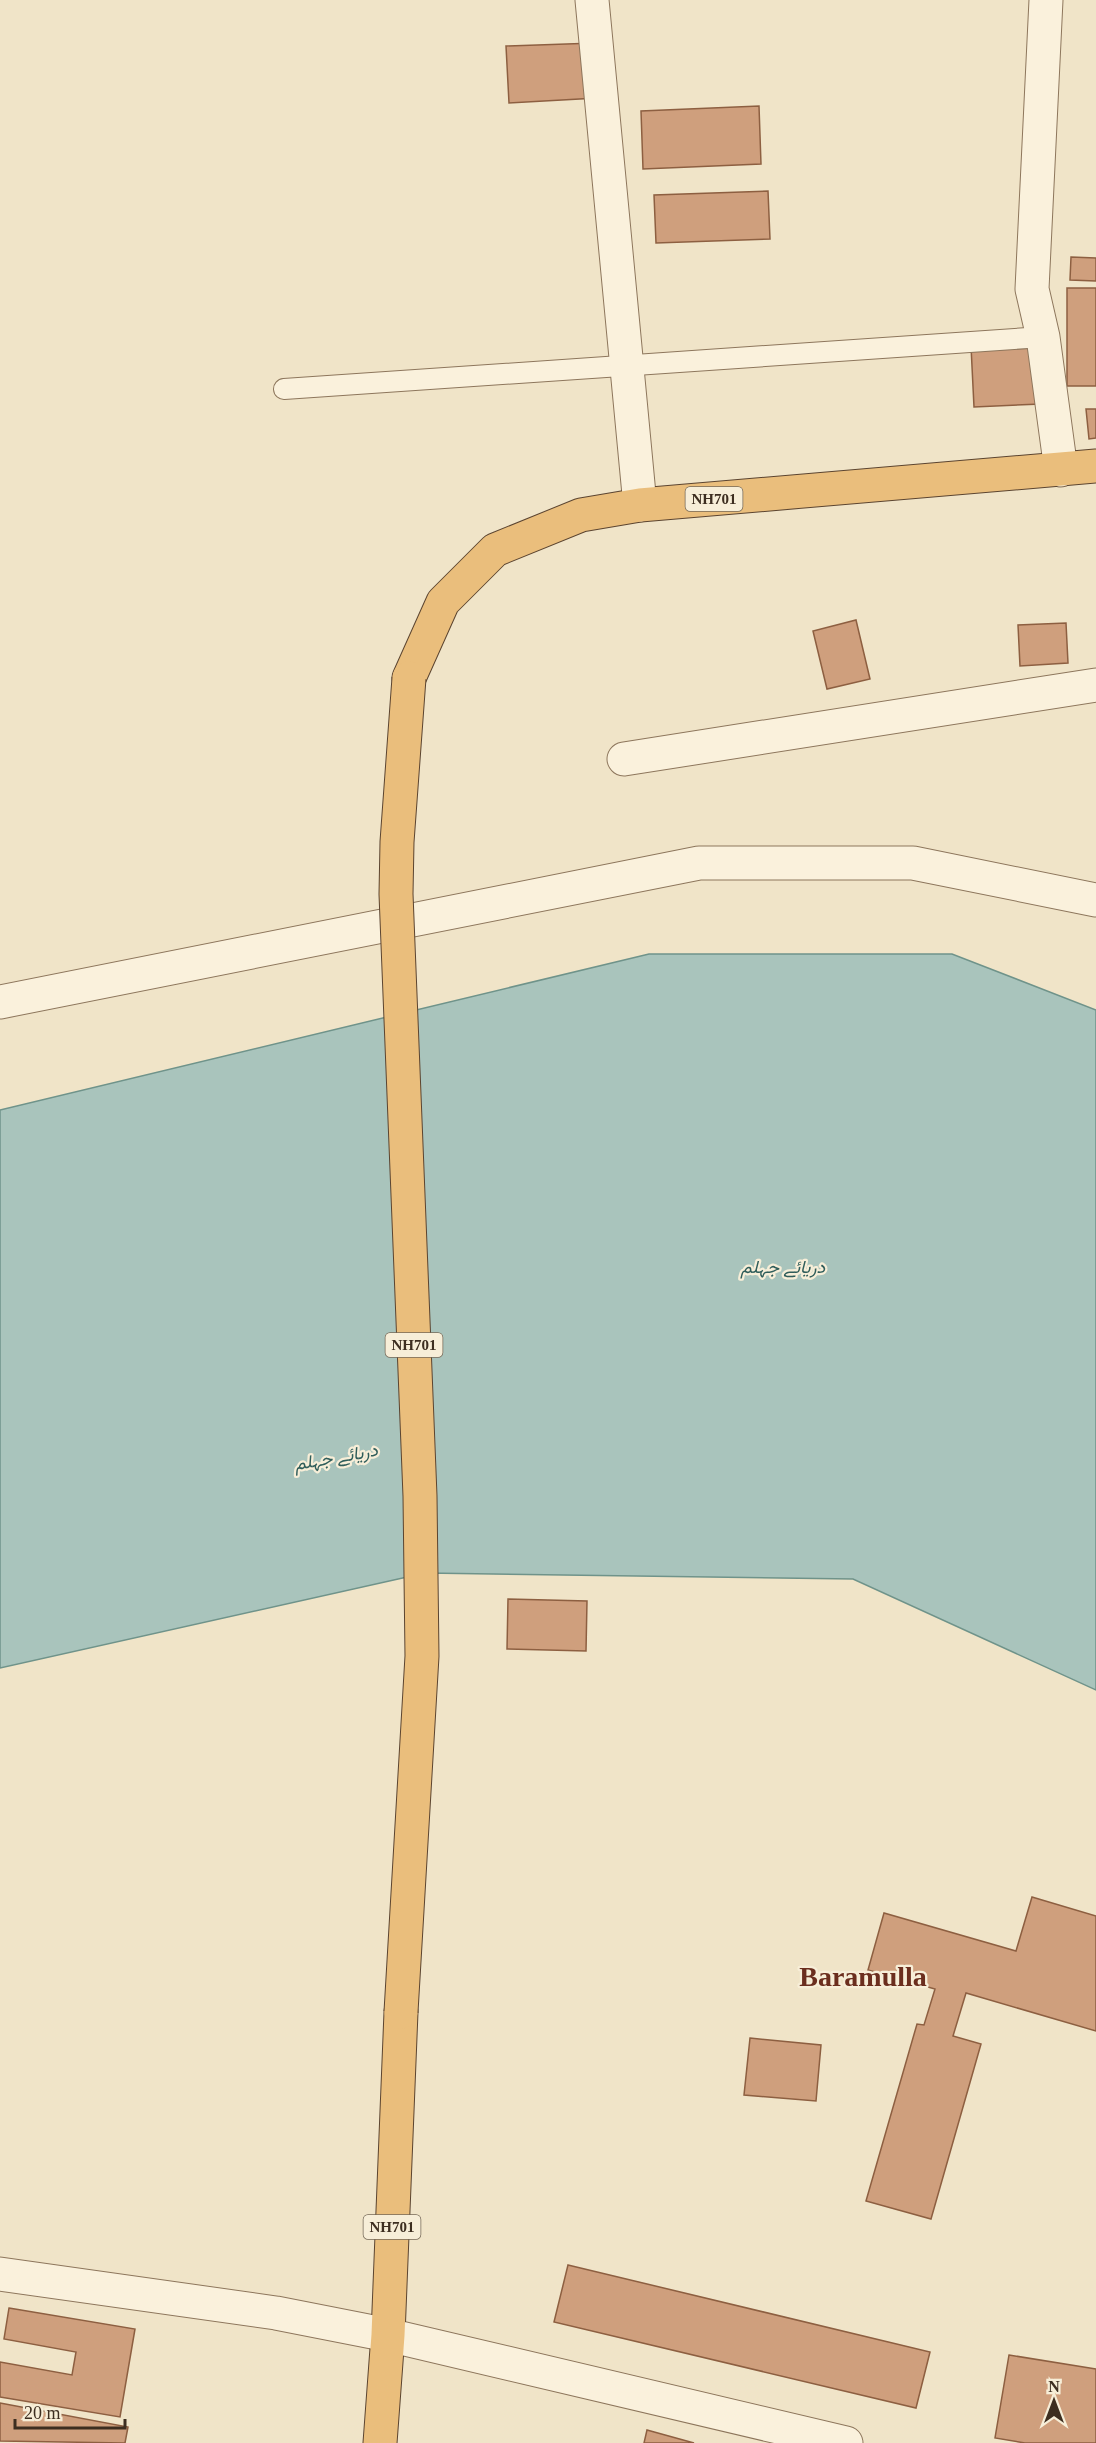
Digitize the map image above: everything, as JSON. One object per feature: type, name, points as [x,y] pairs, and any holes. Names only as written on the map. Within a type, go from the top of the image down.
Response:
[{"type":"highway","name":"NH701","points":[[380,2443],[388,2335],[401,2012],[422,1656],[420,1496],[396,894],[397,842],[409,678],[443,602],[495,550],[581,515],[640,505],[1096,466]]},
{"type":"street","points":[[592,0],[640,505]]},
{"type":"street","points":[[1046,0],[1032,289],[1043,337],[1060,470]]},
{"type":"street","points":[[624,759],[1096,685]]},
{"type":"street","points":[[0,1002],[699,863],[913,863],[1096,900]]},
{"type":"street","points":[[0,2274],[276,2313],[388,2335],[846,2443]]},
{"type":"lane","points":[[284,389],[1043,337]]},
{"type":"water","name":"دریائے جہلم","points":[[649,954],[952,954],[1096,1010],[1096,1690],[853,1579],[425,1573],[0,1668],[0,1110]]},
{"type":"building","points":[[595,43],[597,98],[509,103],[506,46]]},
{"type":"building","points":[[759,106],[761,164],[643,169],[641,111]]},
{"type":"building","points":[[768,191],[770,239],[656,243],[654,195]]},
{"type":"building","points":[[1071,257],[1096,258],[1096,281],[1070,280]]},
{"type":"building","points":[[1067,288],[1096,288],[1096,386],[1067,386]]},
{"type":"building","points":[[1039,344],[1041,404],[974,407],[971,346]]},
{"type":"building","points":[[1086,409],[1096,409],[1096,438],[1089,439]]},
{"type":"building","points":[[856,620],[870,679],[827,689],[813,631]]},
{"type":"building","points":[[1066,623],[1068,663],[1020,666],[1018,625]]},
{"type":"building","points":[[508,1599],[587,1601],[586,1651],[507,1649]]},
{"type":"building","points":[[1032,1897],[1096,1916],[1096,2031],[966,1993],[953,2036],[981,2044],[931,2219],[866,2201],[917,2024],[924,2025],[935,1989],[868,1970],[884,1913],[1016,1951]]},
{"type":"building","points":[[750,2038],[821,2045],[816,2101],[744,2095]]},
{"type":"building","points":[[568,2265],[930,2352],[916,2408],[554,2322]]},
{"type":"building","points":[[9,2308],[135,2329],[120,2417],[0,2397],[0,2362],[72,2375],[76,2352],[4,2339]]},
{"type":"building","points":[[1009,2355],[1096,2369],[1096,2443],[1025,2443],[995,2438]]},
{"type":"building","points":[[0,2403],[128,2427],[125,2443],[0,2441]]},
{"type":"building","points":[[647,2430],[694,2443],[644,2443]]},
{"type":"district","name":"Baramulla","points":[[863,1976]]}]
